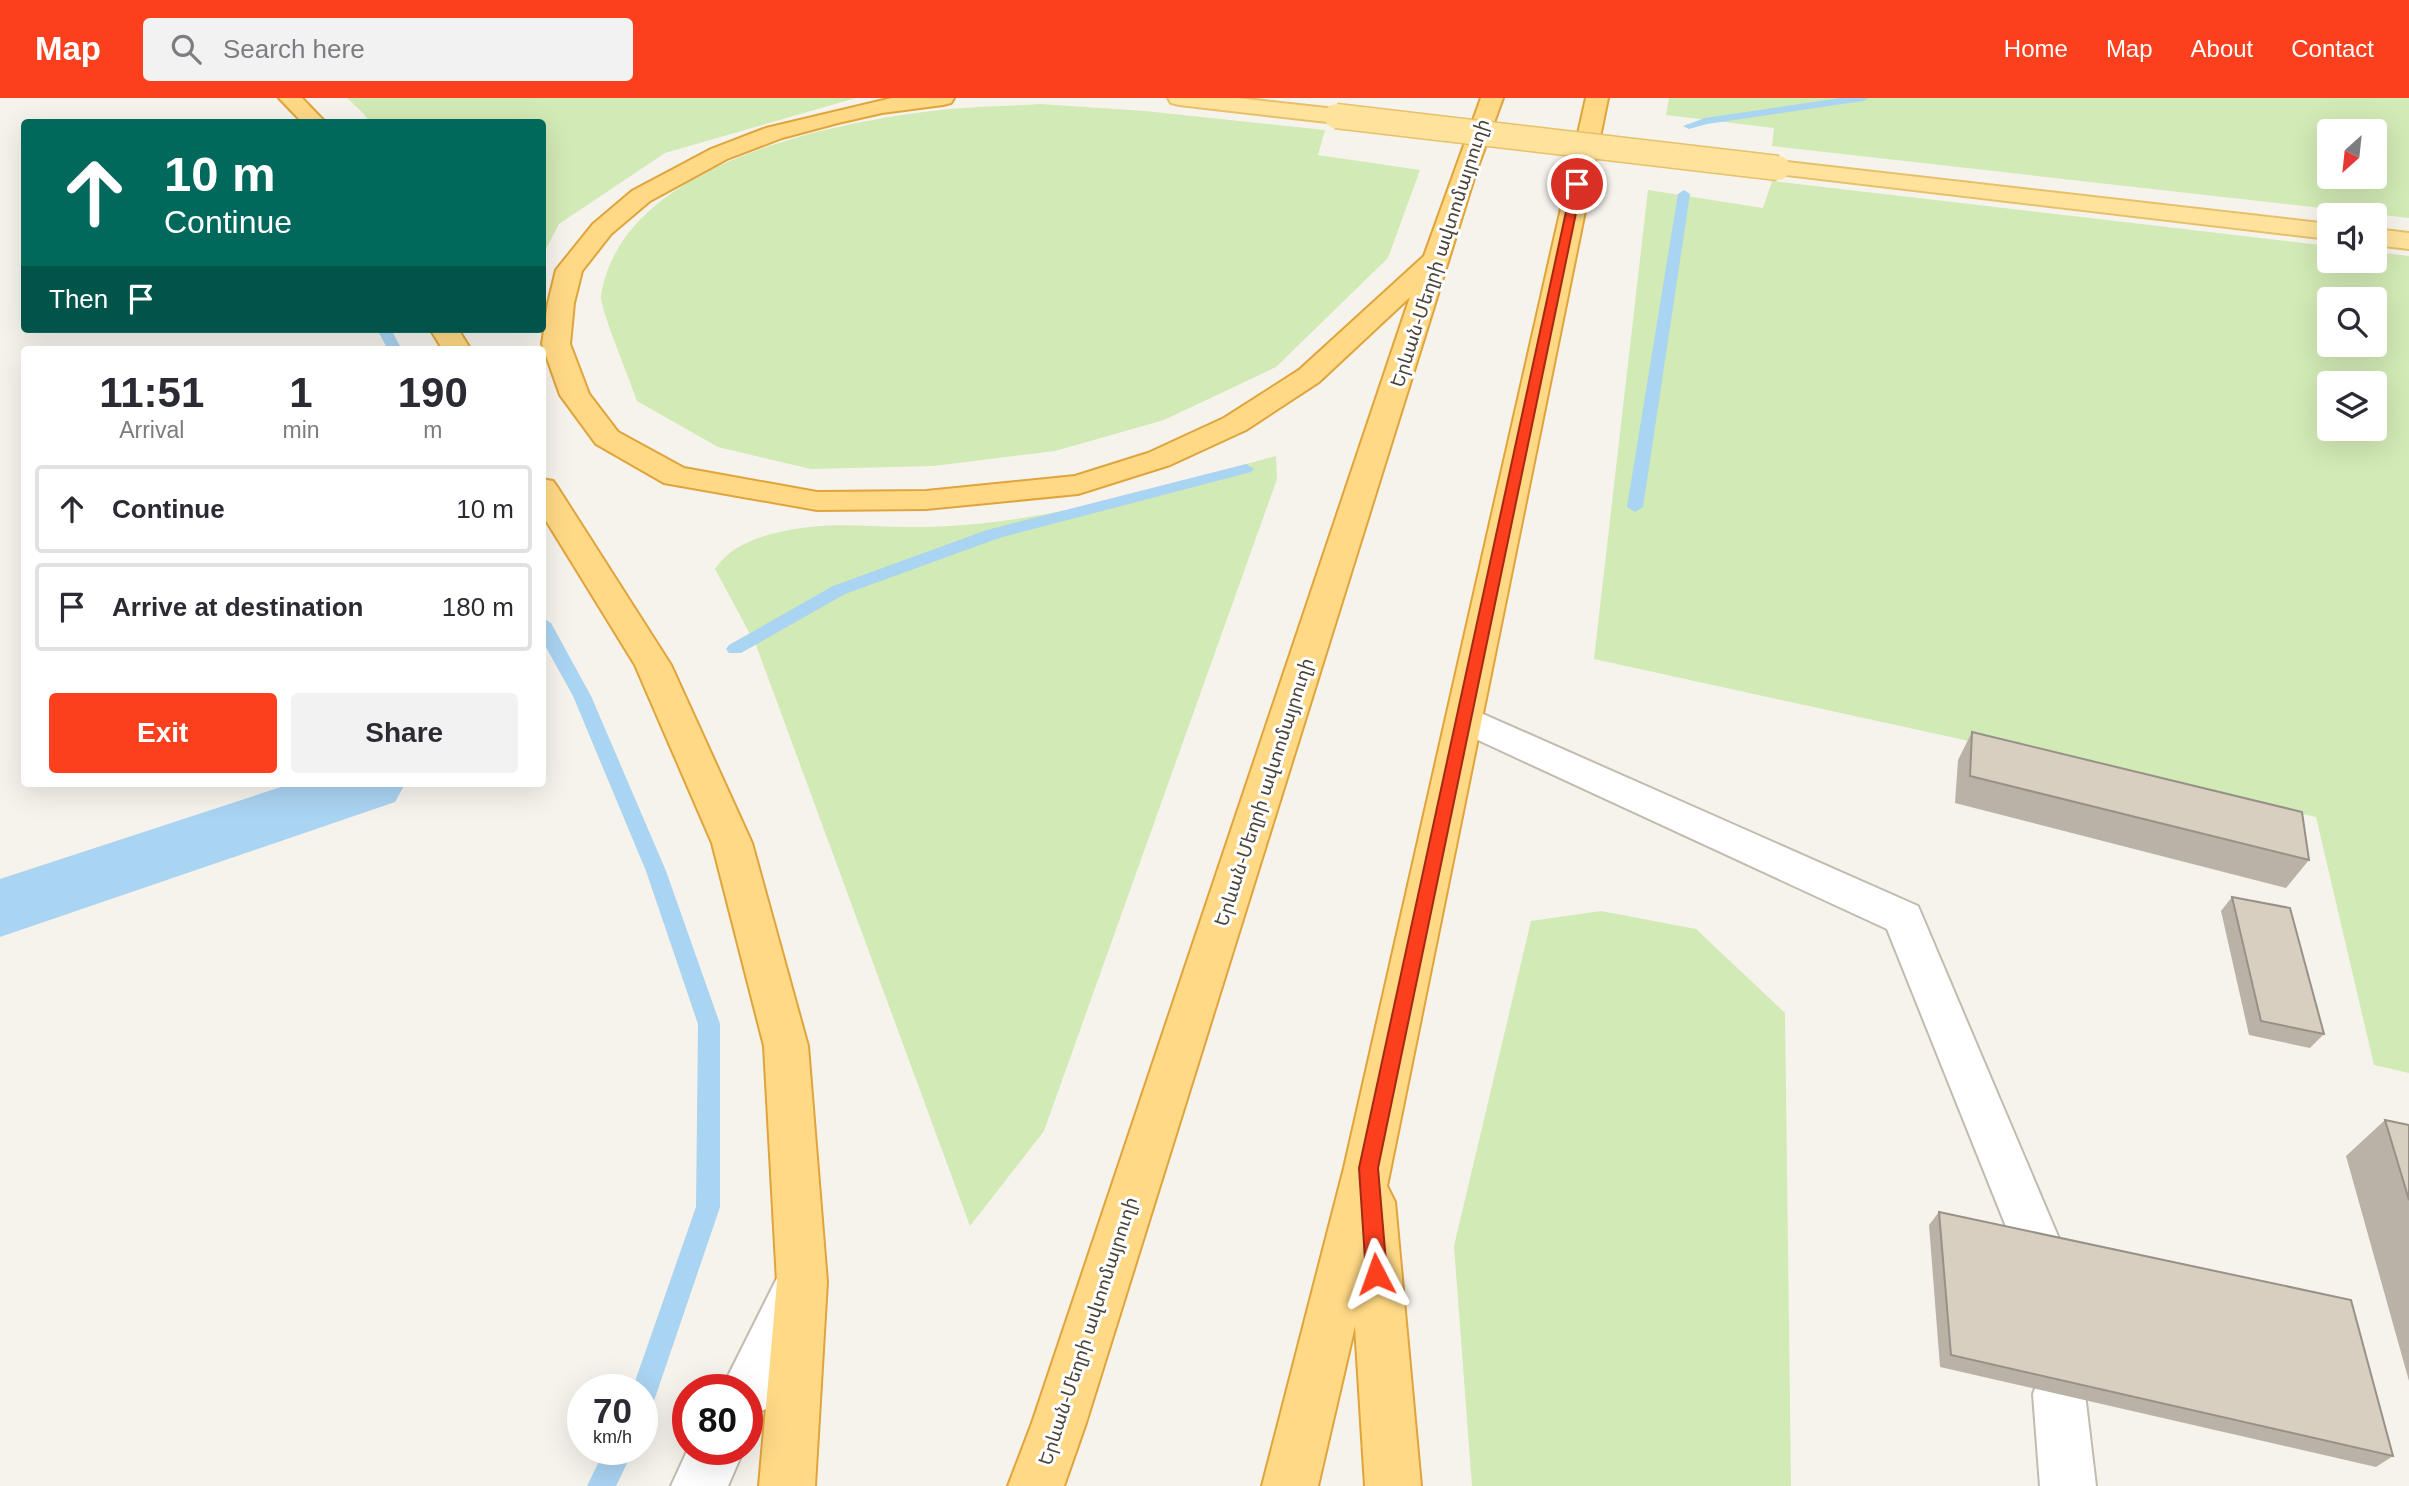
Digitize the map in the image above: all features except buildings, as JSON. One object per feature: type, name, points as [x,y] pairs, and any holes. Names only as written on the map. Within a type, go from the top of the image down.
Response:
[{"type":"highway","points":[[290,98],[311,119]]},
{"type":"highway","points":[[943,98],[882,106],[834,117],[774,133],[730,149],[675,175],[641,196],[601,229],[569,270],[561,303],[556,344],[575,395],[607,438],[675,476],[817,500],[926,500],[1078,485],[1159,459],[1235,424],[1309,376],[1438,257]]},
{"type":"highway","name":"Երևան-Մեղրի ավտոմայրուղի","points":[[1036,1486],[1059,1423],[1464,172],[1492,98]]},
{"type":"highway","points":[[1290,1486],[1368,1168],[1597,98]]},
{"type":"highway","points":[[546,494],[653,665],[732,843],[786,1046],[802,1282],[787,1486]]},
{"type":"highway","points":[[1368,1168],[1392,1486]]},
{"type":"main road","points":[[1179,98],[2317,231]]},
{"type":"main road","points":[[2387,238],[2409,241]]},
{"type":"street","points":[[1465,719],[1903,918],[2038,1248]]},
{"type":"street","points":[[755,1374],[802,1282]]},
{"type":"street","points":[[2059,1394],[2068,1486]]},
{"type":"street","points":[[699,1486],[709,1465]]},
{"type":"green space","points":[[347,98],[856,98],[665,153],[559,224],[546,249],[546,119],[367,119]]},
{"type":"green space","points":[[1669,98],[2409,98],[2409,218],[2387,216],[2387,203],[2317,203],[2317,208],[1772,146],[1774,128],[1666,115]]},
{"type":"green space","points":[[1040,104],[1145,111],[1325,130],[1318,155],[1420,170],[1388,258],[1276,367],[1164,420],[1055,451],[934,466],[811,469],[718,447],[637,401],[610,329],[601,296],[617,250],[648,212],[691,181],[741,156],[796,138],[851,124],[904,115],[961,108]]},
{"type":"green space","points":[[1772,181],[2317,245],[2317,273],[2387,273],[2387,253],[2409,256],[2409,1073],[2374,1065],[2316,817],[1594,659],[1648,190],[1763,208]]},
{"type":"green space","points":[[1276,456],[1277,479],[1044,1131],[970,1226],[756,645],[715,569],[723,559],[744,544],[783,531],[834,525],[956,526],[1036,516],[1139,493]]},
{"type":"green space","points":[[1601,911],[1696,929],[1785,1013],[1791,1486],[1472,1486],[1454,1246],[1531,921]]},
{"type":"waterway","points":[[1689,126],[1705,121],[1863,98]]},
{"type":"waterway","points":[[1635,507],[1684,194]]},
{"type":"waterway","points":[[386,333],[393,346]]},
{"type":"waterway","points":[[735,649],[839,590],[993,534],[1246,469]]},
{"type":"waterway","points":[[546,630],[582,696],[656,871],[709,1024],[708,1207],[650,1374]]},
{"type":"waterway","points":[[0,908],[361,787]]},
{"type":"waterway","points":[[601,1486],[612,1465]]},
{"type":"route","points":[[1376,1274],[1368,1168],[1577,184]]}]
